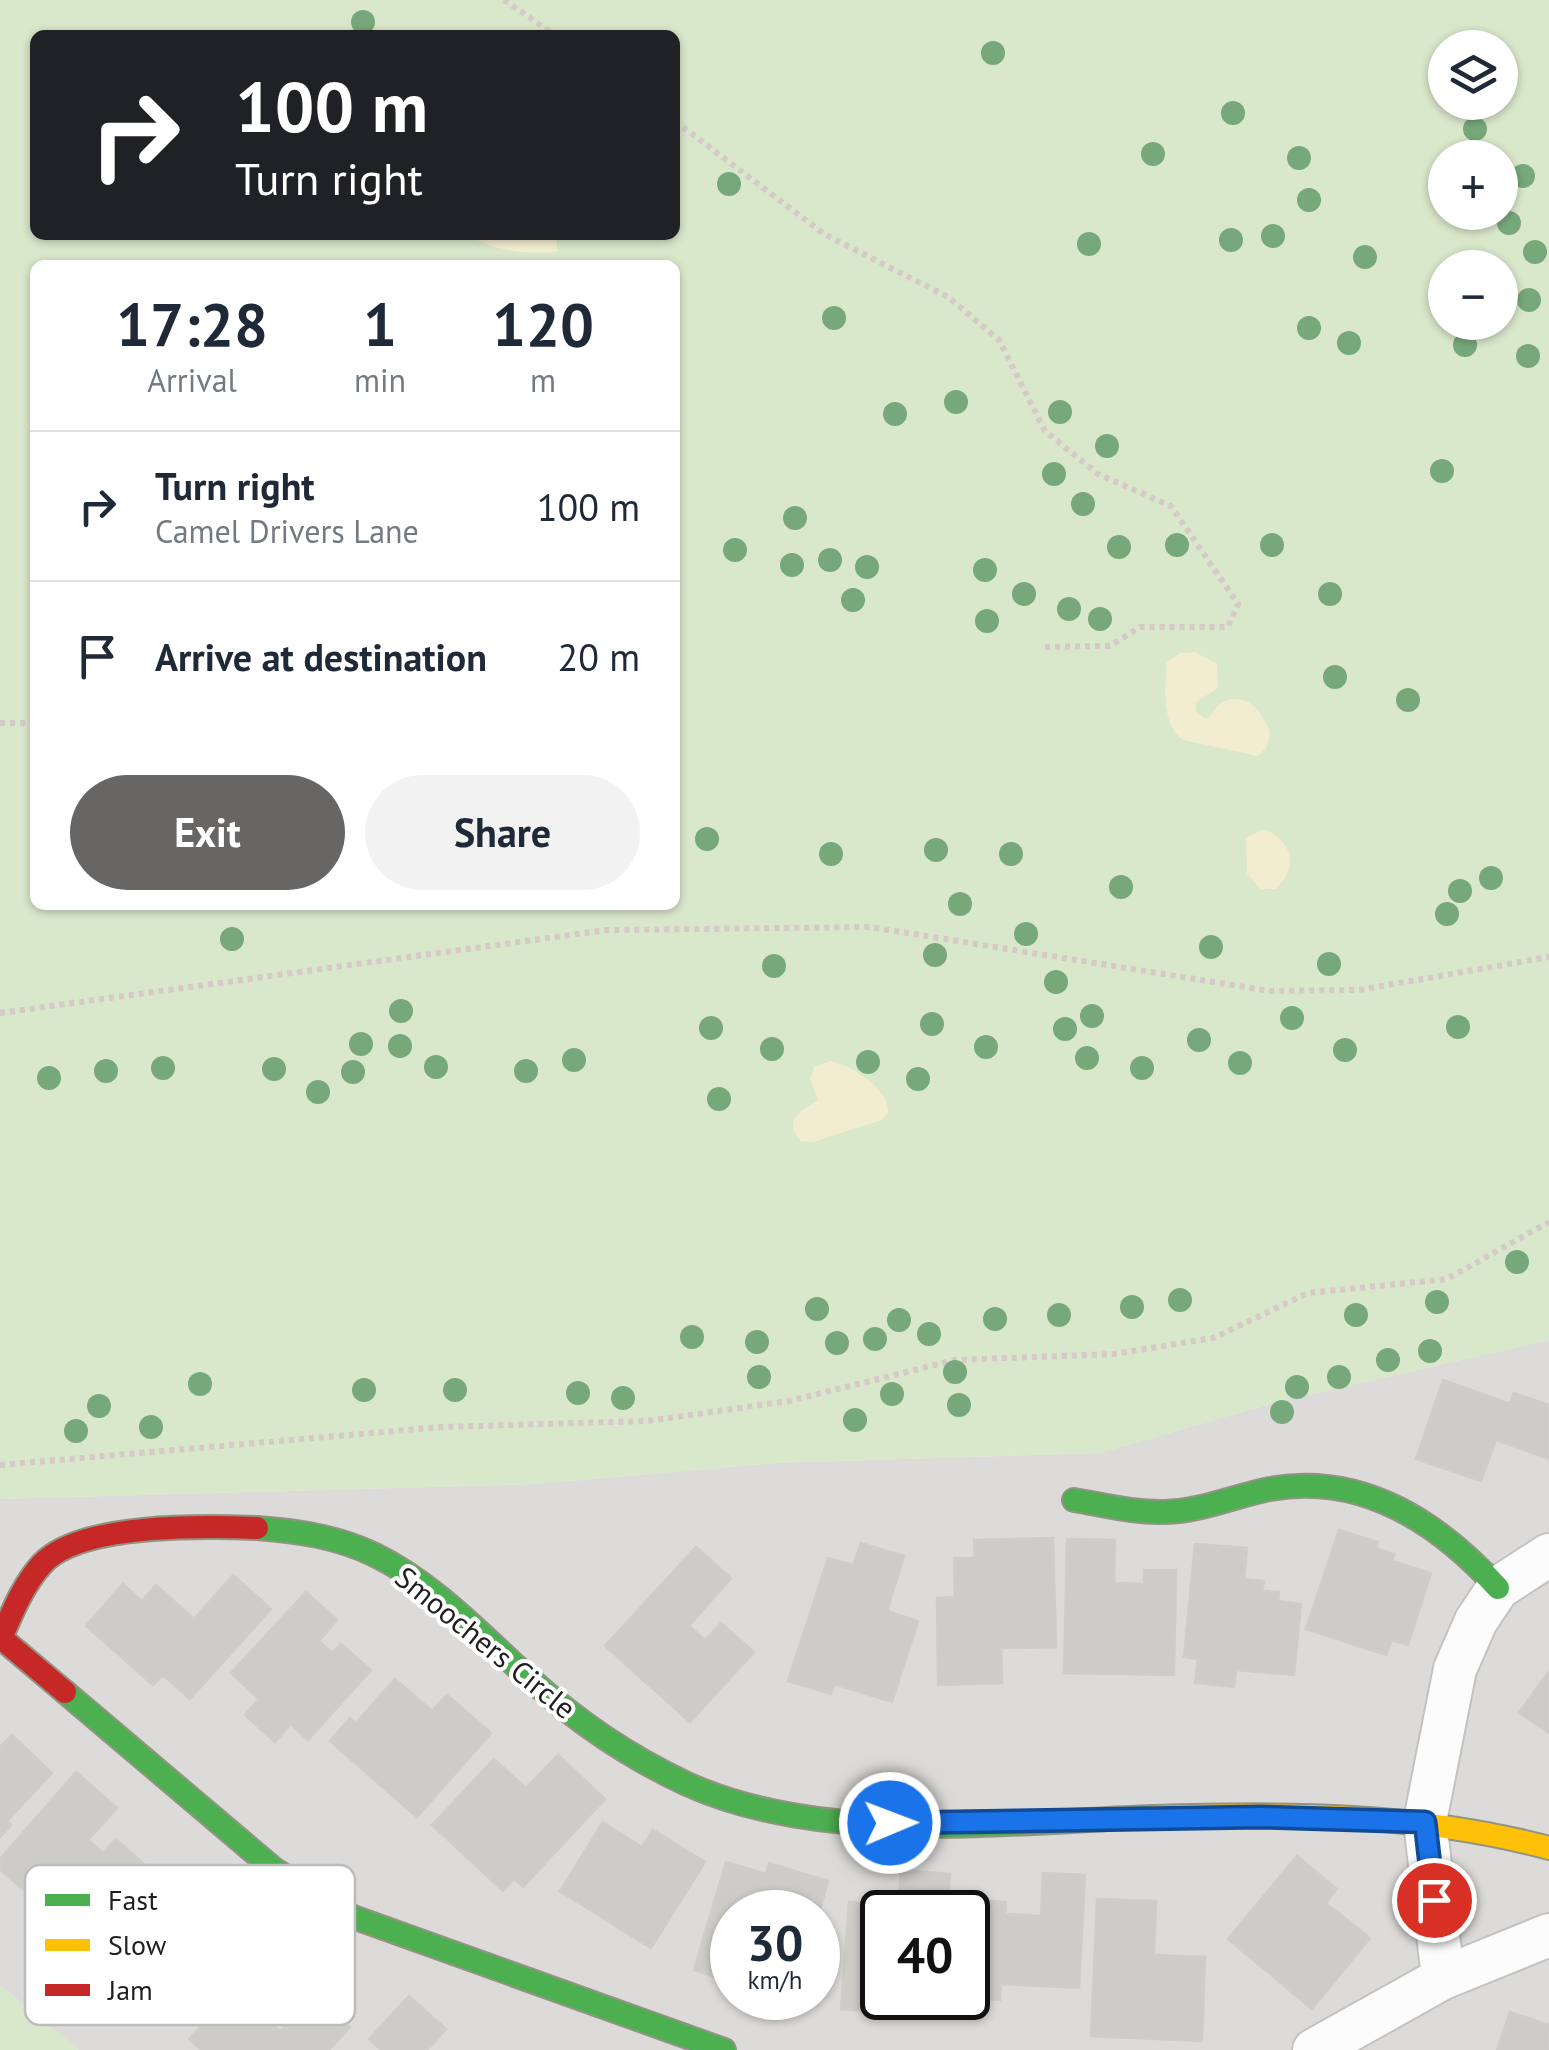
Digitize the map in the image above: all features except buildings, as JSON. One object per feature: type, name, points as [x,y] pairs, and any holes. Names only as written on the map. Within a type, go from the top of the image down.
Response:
[{"type":"street","points":[[1074,1500],[1136,1511],[1179,1511],[1284,1487],[1361,1492],[1411,1512],[1441,1531],[1469,1552],[1498,1588]]},
{"type":"street","name":"Smoochers Circle","points":[[269,1865],[1,1638],[28,1577],[44,1557],[108,1535],[264,1527],[344,1543],[390,1563],[423,1587],[557,1702],[616,1745],[708,1793],[774,1812],[890,1823],[1261,1817],[1425,1822],[1549,1848]]},
{"type":"street","points":[[1443,1978],[1425,1822],[1456,1669],[1476,1621],[1498,1588],[1549,1555]]},
{"type":"street","name":"Smoochers Circle","points":[[355,1917],[724,2050]]},
{"type":"street","points":[[1314,2050],[1443,1978],[1549,1935]]},
{"type":"path","points":[[504,0],[548,30]]},
{"type":"path","points":[[680,125],[824,234],[948,297],[999,340],[1045,431],[1098,474],[1171,506],[1238,604],[1228,627],[1140,627],[1110,646],[1043,648]]},
{"type":"path","points":[[0,722],[30,723]]},
{"type":"path","points":[[0,1013],[606,930],[870,927],[1270,992],[1359,990],[1549,957]]},
{"type":"path","points":[[0,1465],[442,1427],[647,1421],[789,1401],[955,1360],[1114,1354],[1214,1338],[1308,1292],[1447,1280],[1549,1222]]},
{"type":"shaded area","points":[[1549,1340],[1549,2050],[79,2050],[49,2025],[355,2025],[355,1865],[25,1865],[25,2006],[0,1985],[0,1499],[536,1484],[774,1463],[1100,1453],[1277,1402]]},
{"type":"green space","points":[[0,0],[1549,0],[1549,1340],[1277,1402],[1101,1453],[774,1463],[536,1484],[0,1499]]},
{"type":"green space","points":[[0,1985],[25,2006],[25,2025],[49,2025],[79,2050],[0,2050]]},
{"type":"sand","points":[[477,240],[557,240],[557,251],[537,253]]},
{"type":"sand","points":[[1195,652],[1217,664],[1218,688],[1196,702],[1196,712],[1206,719],[1220,704],[1233,699],[1254,706],[1270,733],[1267,747],[1258,756],[1183,740],[1171,725],[1166,704],[1167,662],[1180,653]]},
{"type":"sand","points":[[1263,829],[1280,840],[1289,854],[1288,872],[1276,889],[1261,889],[1247,874],[1246,838]]},
{"type":"sand","points":[[830,1061],[849,1068],[877,1088],[888,1114],[882,1120],[813,1142],[800,1141],[793,1127],[796,1116],[818,1100],[810,1079],[814,1067]]},
{"type":"traffic: fast","points":[[1074,1500],[1165,1512],[1270,1489],[1336,1488],[1367,1496],[1424,1524],[1475,1564],[1498,1588]]},
{"type":"traffic: fast","points":[[257,1528],[332,1539],[397,1567],[437,1595],[547,1694],[604,1737],[687,1784],[740,1803],[797,1816],[916,1826],[1154,1817]]},
{"type":"traffic: fast","points":[[65,1692],[269,1865]]},
{"type":"traffic: fast","points":[[355,1918],[724,2050]]},
{"type":"traffic: slow","points":[[1154,1817],[1353,1818],[1451,1828],[1549,1848]]},
{"type":"traffic: jam","points":[[65,1692],[1,1638],[24,1590],[42,1564],[60,1551],[112,1534],[175,1528],[257,1528]]},
{"type":"route","points":[[890,1823],[1261,1817],[1425,1822],[1434,1900]]}]
